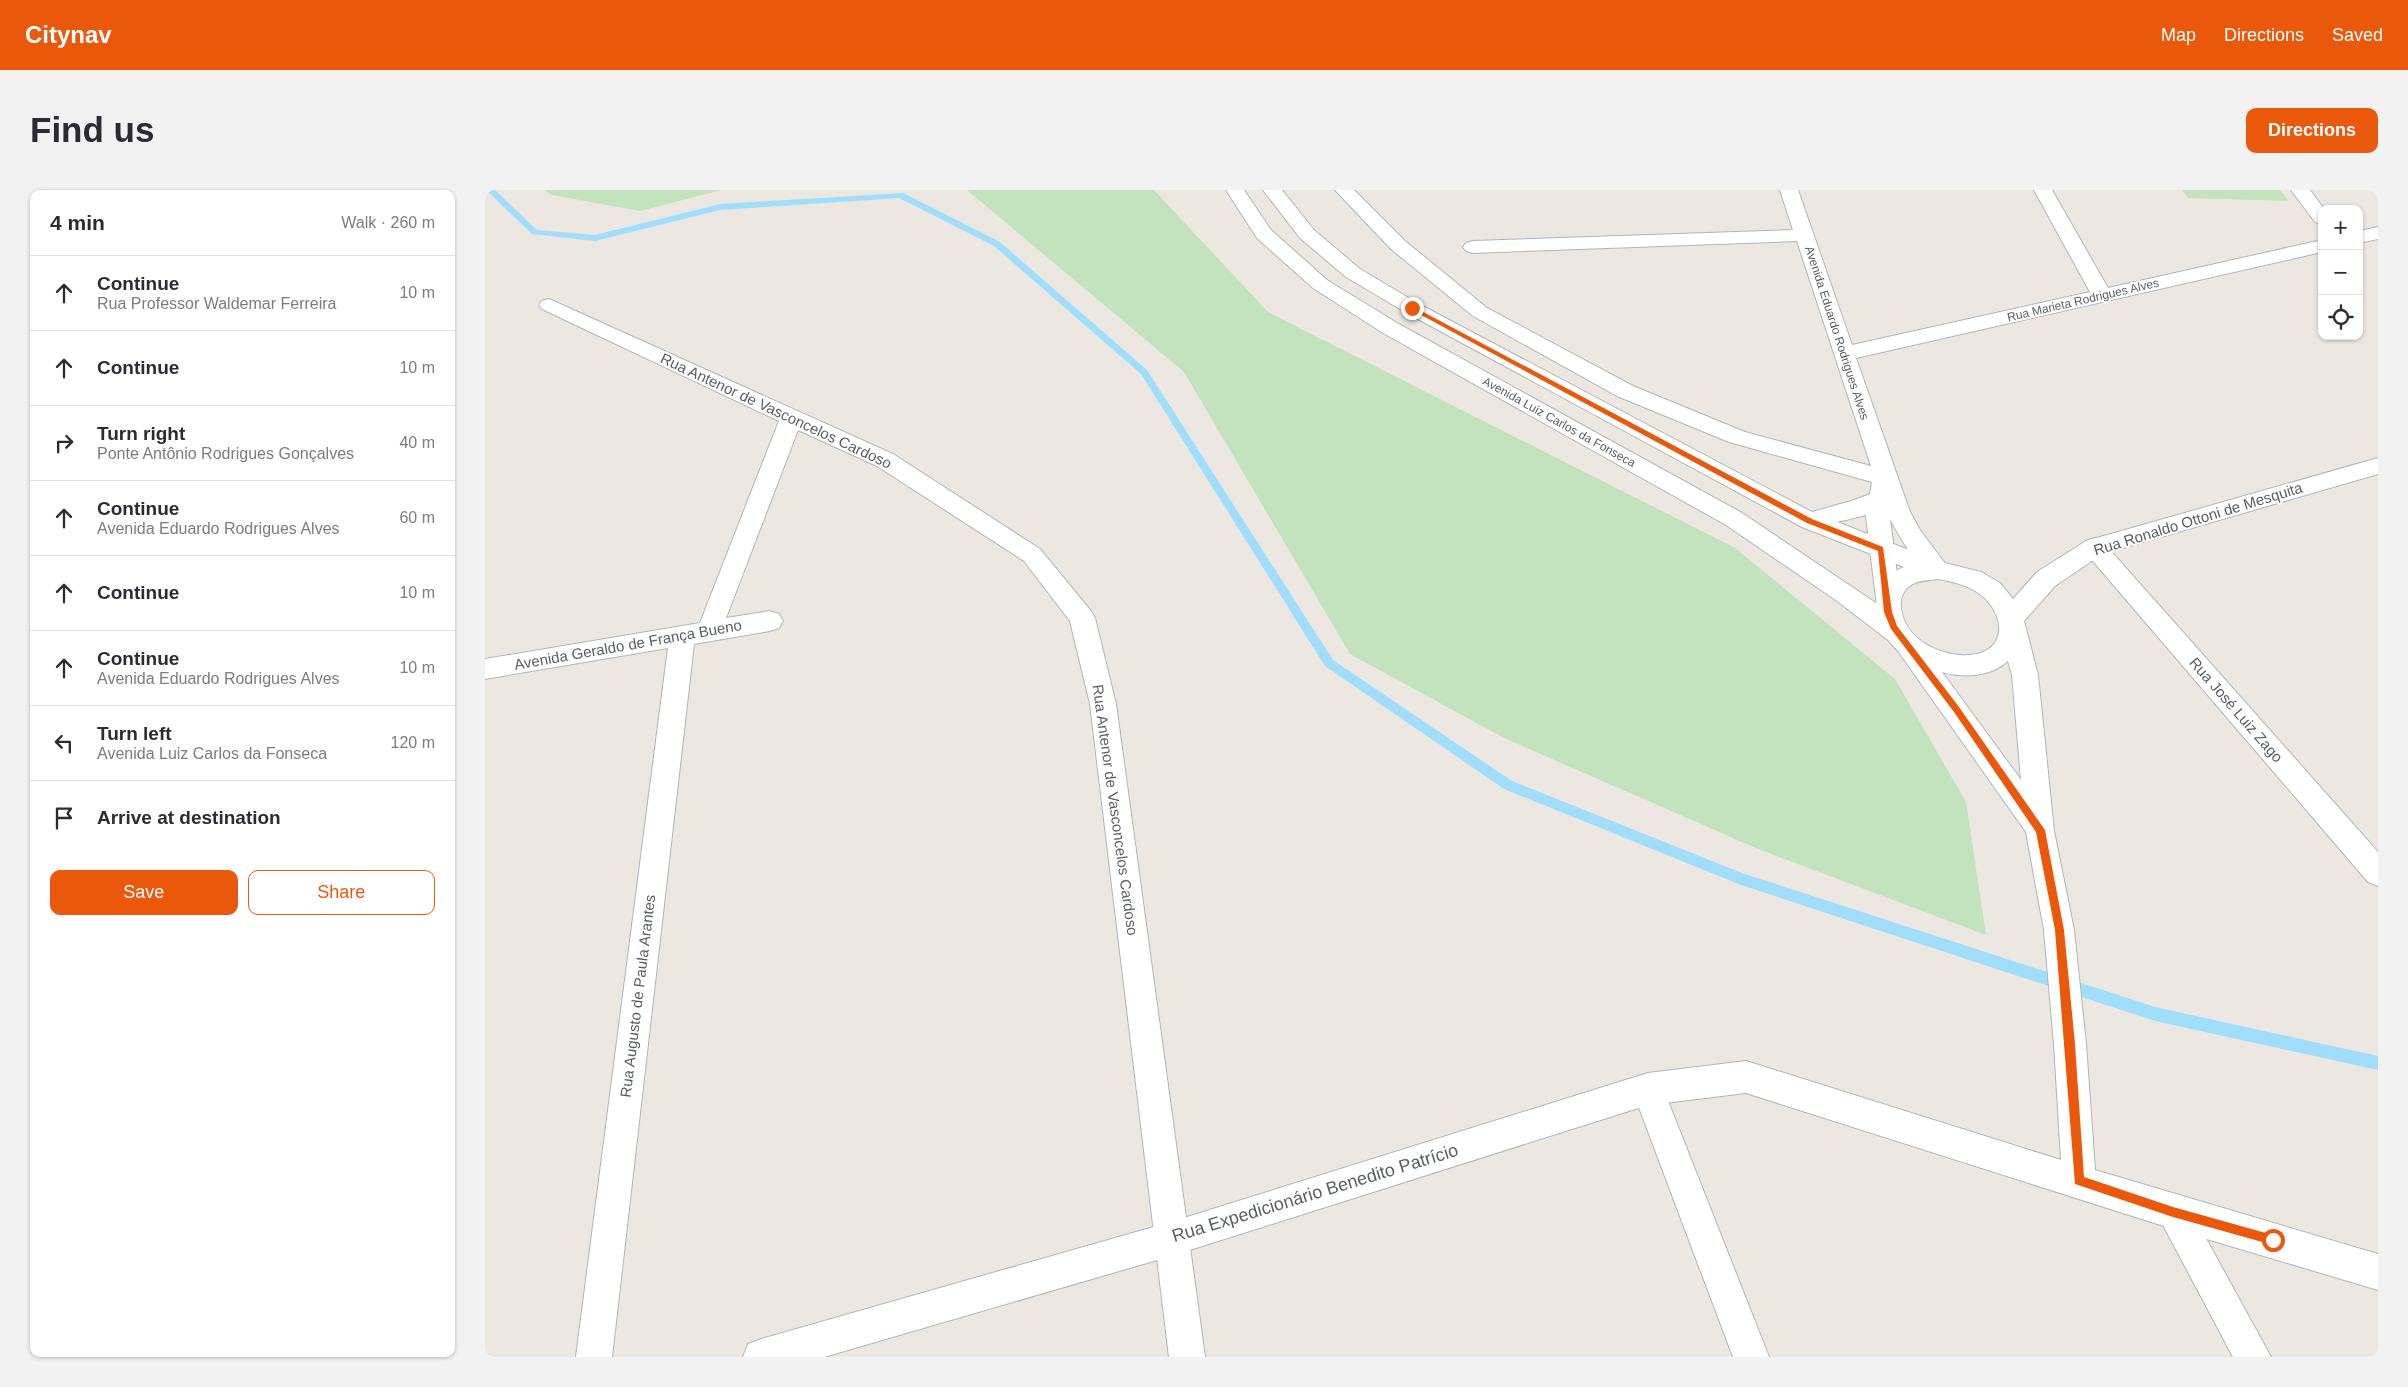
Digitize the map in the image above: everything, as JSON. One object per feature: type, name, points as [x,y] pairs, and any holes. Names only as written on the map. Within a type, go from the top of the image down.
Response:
[{"type":"street","name":"Avenida Luiz Carlos da Fonseca","points":[[1235,190],[1264,234],[1320,284],[1390,328],[1734,519],[1846,594],[1902,639]]},
{"type":"street","points":[[1272,190],[1307,234],[1353,273],[1412,308],[1810,521],[1937,570]]},
{"type":"street","points":[[1344,190],[1398,245],[1480,312],[1625,391],[1737,437],[1826,463],[1884,477],[1879,500],[1881,549],[1888,598],[1888,612],[1893,627],[1956,710],[2040,830]]},
{"type":"street","name":"Avenida Eduardo Rodrigues Alves","points":[[1789,190],[1884,477],[1898,512],[1907,528],[1937,570]]},
{"type":"street","points":[[2043,190],[2102,296]]},
{"type":"street","points":[[2300,190],[2318,213]]},
{"type":"street","points":[[2363,237],[2378,233]]},
{"type":"street","points":[[1473,247],[1804,235]]},
{"type":"street","name":"Rua Marieta Rodrigues Alves","points":[[1844,354],[2318,247]]},
{"type":"street","name":"Rua Antenor de Vasconcelos Cardoso","points":[[549,305],[885,460],[1032,555],[1082,618],[1103,704],[1187,1357]]},
{"type":"street","name":"Rua Augusto de Paula Arantes","points":[[594,1357],[695,634],[791,418]]},
{"type":"street","name":"Rua Ronaldo Ottoni de Mesquita","points":[[2012,625],[2046,579],[2094,547],[2378,466]]},
{"type":"street","points":[[1810,521],[1858,508],[1879,500]]},
{"type":"street","name":"Rua José Luiz Zago","points":[[2094,547],[2378,873]]},
{"type":"street","points":[[1888,598],[1894,586],[1905,577],[1920,571],[1937,570],[1957,573],[1975,580],[1991,590],[2004,603],[2012,625],[2025,675],[2040,830],[2059,930],[2070,1044],[2079,1180]]},
{"type":"street","name":"Avenida Geraldo de França Bueno","points":[[485,670],[770,621]]},
{"type":"street","points":[[1902,639],[1921,653],[1941,662],[1962,665],[1981,664],[1998,657],[2008,646],[2012,625]]},
{"type":"street","name":"Rua Expedicionário Benedito Patrício","points":[[761,1357],[1171,1239],[1648,1089],[1746,1077],[2079,1180],[2173,1212],[2378,1272]]},
{"type":"street","points":[[1648,1089],[1751,1357]]},
{"type":"street","points":[[2173,1212],[2253,1357]]},
{"type":"green space","points":[[544,190],[721,190],[640,211],[552,195]]},
{"type":"green space","points":[[967,190],[1154,190],[1268,312],[1735,548],[1895,679],[1966,802],[1986,935],[1758,849],[1504,738],[1350,654],[1184,372]]},
{"type":"green space","points":[[2182,190],[2280,190],[2289,201],[2188,198]]},
{"type":"waterway","points":[[490,190],[535,232],[595,238],[720,207],[900,195],[997,244],[1144,372],[1329,663],[1508,785],[1741,879],[2155,1014],[2378,1063]]},
{"type":"route","points":[[1412,308],[1810,521],[1881,549],[1888,598],[1888,612],[1893,627],[1956,710],[2040,830],[2059,930],[2070,1044],[2079,1180],[2173,1212],[2273,1240]]}]
